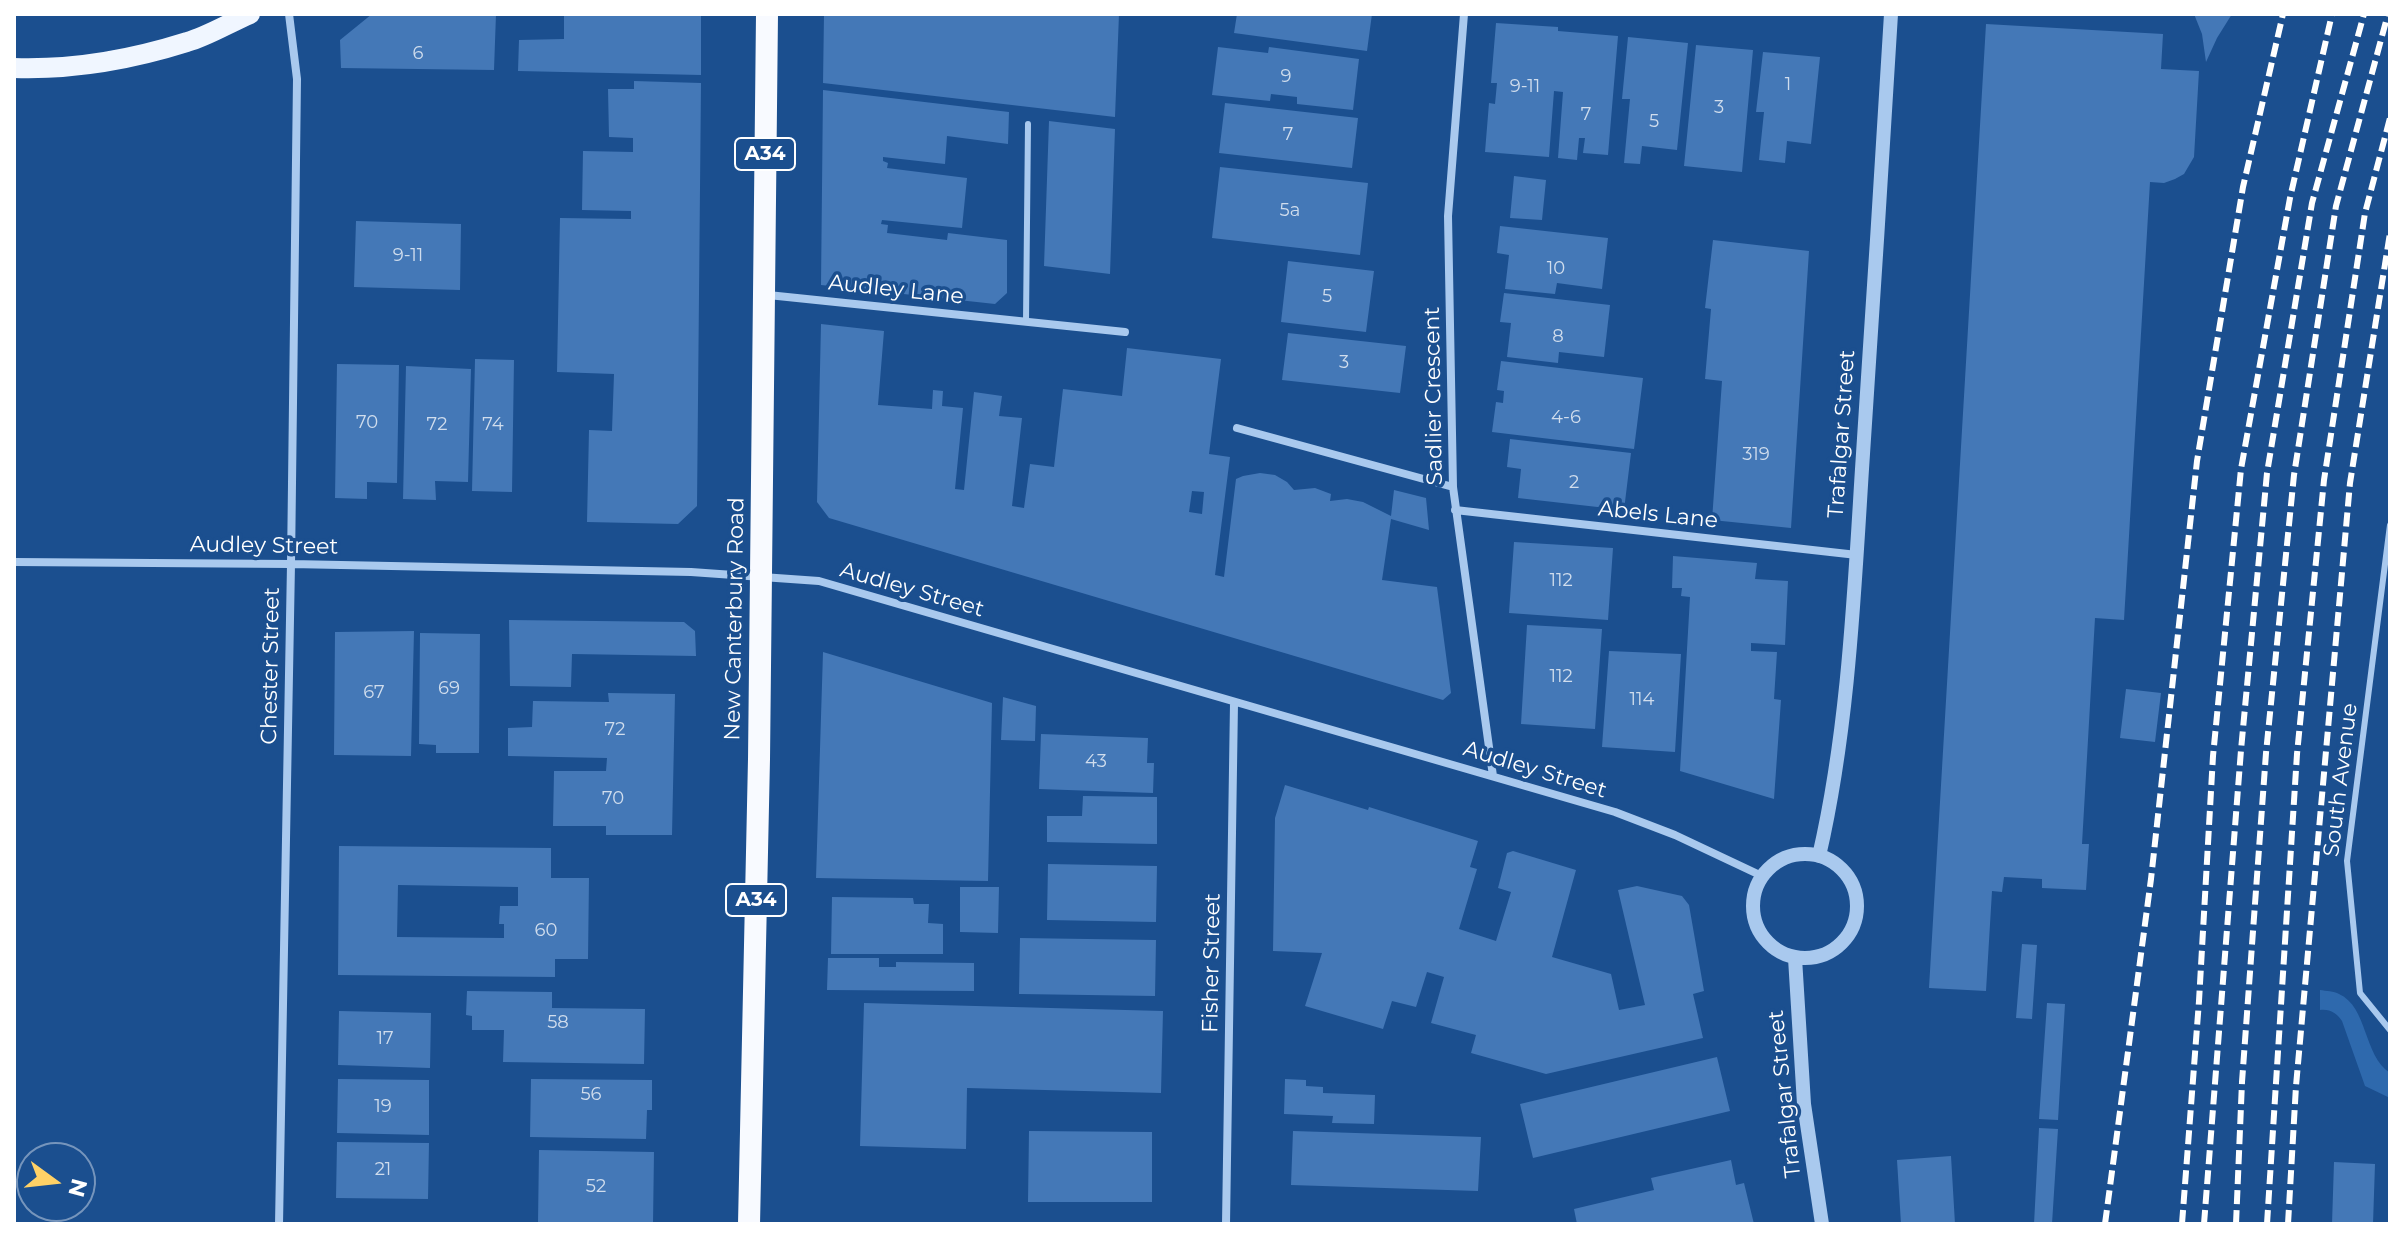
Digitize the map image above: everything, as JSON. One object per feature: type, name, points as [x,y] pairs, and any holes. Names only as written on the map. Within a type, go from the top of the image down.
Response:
[{"type":"highway","name":"New Canterbury Road","points":[[749,1224],[756,966],[767,14]]},
{"type":"main road","points":[[14,68],[91,66],[189,42],[250,14]]},
{"type":"street","name":"Chester Street","points":[[279,1224],[297,79],[289,14]]},
{"type":"street","name":"Sadlier Crescent","points":[[1464,14],[1448,216],[1453,487],[1493,776]]},
{"type":"street","name":"Trafalgar Street","points":[[1819,856],[1831,802],[1840,733],[1857,555],[1891,14]]},
{"type":"street","name":"Audley Lane","points":[[764,295],[1125,332]]},
{"type":"street","points":[[1237,428],[1453,487]]},
{"type":"street","name":"Abels Lane","points":[[1455,510],[1857,555]]},
{"type":"street","name":"Audley Street","points":[[14,562],[691,572],[819,581],[1615,812],[1675,835],[1762,876]]},
{"type":"street","name":"Fisher Street","points":[[1226,1224],[1234,703]]},
{"type":"street","points":[[1803,854],[1834,862],[1846,873],[1857,902],[1857,918],[1850,933],[1840,946],[1811,959],[1782,954],[1769,945],[1754,919],[1755,890],[1762,876],[1773,864],[1803,854]]},
{"type":"street","name":"Trafalgar Street","points":[[1795,958],[1804,1104],[1822,1224]]},
{"type":"lane","points":[[1026,321],[1028,124]]},
{"type":"lane","name":"South Avenue","points":[[2390,525],[2347,861],[2360,993],[2390,1030]]},
{"type":"shaded area","points":[[2320,990],[2339,994],[2355,1009],[2375,1055],[2390,1073],[2390,1098],[2365,1086],[2342,1021],[2333,1012],[2320,1010]]},
{"type":"building","points":[[372,14],[496,14],[494,70],[341,68],[340,40]]},
{"type":"building","points":[[564,14],[701,14],[701,75],[518,71],[519,40],[564,39]]},
{"type":"building","points":[[824,14],[1119,14],[1115,117],[823,83]]},
{"type":"building","points":[[1237,14],[1372,14],[1367,51],[1234,33]]},
{"type":"building","points":[[2194,14],[2232,14],[2206,62],[2202,34]]},
{"type":"building","points":[[1496,23],[1558,27],[1558,31],[1618,36],[1608,155],[1583,153],[1585,138],[1579,138],[1577,160],[1558,158],[1563,92],[1554,91],[1549,157],[1485,152],[1489,103],[1495,104],[1497,83],[1491,83]]},
{"type":"building","points":[[1986,24],[2163,34],[2161,69],[2199,71],[2194,157],[2184,174],[2164,183],[2150,182],[2124,620],[2095,618],[2082,844],[2089,844],[2086,890],[2042,888],[2042,879],[2004,877],[2002,892],[1992,891],[1986,991],[1929,988]]},
{"type":"building","points":[[1628,37],[1688,43],[1677,150],[1642,146],[1640,164],[1624,163],[1630,99],[1622,99]]},
{"type":"building","points":[[1696,45],[1753,50],[1742,172],[1684,166]]},
{"type":"building","points":[[1218,47],[1268,53],[1269,47],[1359,59],[1353,110],[1297,104],[1297,97],[1271,94],[1270,101],[1212,95]]},
{"type":"building","points":[[1763,52],[1820,57],[1811,144],[1787,141],[1785,163],[1759,160],[1764,112],[1756,112]]},
{"type":"building","points":[[634,81],[701,83],[697,506],[678,524],[587,522],[589,430],[612,431],[614,374],[557,372],[560,218],[631,219],[631,211],[582,210],[583,151],[633,152],[633,138],[609,137],[608,89],[634,89]]},
{"type":"building","points":[[823,90],[1009,112],[1008,144],[947,136],[945,164],[883,157],[883,161],[888,163],[887,168],[967,178],[962,228],[882,220],[881,224],[888,225],[887,233],[947,240],[948,233],[1007,240],[1007,293],[995,304],[821,285]]},
{"type":"building","points":[[1225,103],[1358,118],[1352,168],[1219,153]]},
{"type":"building","points":[[1049,121],[1115,129],[1110,274],[1044,266]]},
{"type":"building","points":[[1220,167],[1368,183],[1360,255],[1212,238]]},
{"type":"building","points":[[1514,176],[1546,180],[1542,220],[1510,218]]},
{"type":"building","points":[[356,221],[461,224],[460,290],[354,287]]},
{"type":"building","points":[[1500,226],[1608,238],[1602,289],[1557,283],[1555,294],[1505,289],[1509,255],[1497,253]]},
{"type":"building","points":[[1713,240],[1809,251],[1791,528],[1712,520],[1722,381],[1705,379],[1711,309],[1705,308]]},
{"type":"building","points":[[1288,261],[1374,271],[1366,332],[1281,322]]},
{"type":"building","points":[[1504,293],[1610,305],[1604,357],[1559,352],[1558,363],[1507,357],[1511,323],[1500,322]]},
{"type":"building","points":[[821,324],[884,331],[878,405],[932,409],[933,390],[943,391],[942,406],[963,408],[955,489],[964,490],[974,392],[1002,396],[999,416],[1022,418],[1012,506],[1024,508],[1030,464],[1054,467],[1063,389],[1122,396],[1127,348],[1221,359],[1209,454],[1230,457],[1215,575],[1224,577],[1236,479],[1243,476],[1260,473],[1275,475],[1294,490],[1315,488],[1331,494],[1330,501],[1347,499],[1363,502],[1391,516],[1394,490],[1426,498],[1429,530],[1391,519],[1382,580],[1437,587],[1451,693],[1443,700],[829,518],[817,502]],"holes":[[[1192,491],[1204,492],[1202,514],[1189,512]]]},
{"type":"building","points":[[1288,333],[1406,346],[1400,393],[1282,380]]},
{"type":"building","points":[[475,359],[514,360],[512,492],[472,491]]},
{"type":"building","points":[[1501,361],[1643,378],[1634,449],[1492,432],[1496,402],[1503,403],[1504,391],[1497,390]]},
{"type":"building","points":[[337,364],[399,365],[397,483],[367,482],[367,499],[335,498]]},
{"type":"building","points":[[406,366],[471,369],[468,482],[435,481],[436,500],[403,499]]},
{"type":"building","points":[[1510,439],[1631,453],[1624,510],[1518,498],[1521,469],[1507,467]]},
{"type":"building","points":[[1514,542],[1613,548],[1608,620],[1509,613]]},
{"type":"building","points":[[1673,556],[1757,563],[1755,579],[1788,581],[1785,645],[1751,643],[1751,651],[1777,652],[1774,699],[1781,700],[1774,799],[1680,771],[1690,597],[1681,596],[1682,588],[1672,588]]},
{"type":"building","points":[[509,620],[684,622],[695,631],[696,656],[572,654],[571,687],[510,686]]},
{"type":"building","points":[[1527,625],[1602,629],[1595,729],[1521,724]]},
{"type":"building","points":[[414,631],[411,756],[334,755],[335,632]]},
{"type":"building","points":[[420,633],[480,634],[479,753],[436,753],[436,745],[419,744]]},
{"type":"building","points":[[1609,651],[1681,654],[1675,752],[1602,747]]},
{"type":"building","points":[[823,652],[992,703],[988,881],[816,878]]},
{"type":"building","points":[[2126,689],[2161,693],[2155,742],[2120,738]]},
{"type":"building","points":[[608,693],[675,694],[672,835],[606,835],[606,826],[553,826],[554,771],[606,771],[607,758],[508,756],[508,728],[532,727],[533,701],[609,702]]},
{"type":"building","points":[[1003,697],[1036,706],[1035,741],[1001,740]]},
{"type":"building","points":[[1041,734],[1148,738],[1147,763],[1154,763],[1153,793],[1039,789]]},
{"type":"building","points":[[1285,785],[1478,841],[1470,867],[1477,869],[1459,929],[1496,941],[1511,892],[1498,888],[1507,853],[1513,851],[1576,870],[1552,957],[1611,974],[1619,1010],[1645,1005],[1618,890],[1637,886],[1682,896],[1689,905],[1704,991],[1693,994],[1703,1038],[1546,1074],[1471,1053],[1476,1035],[1431,1023],[1444,977],[1427,972],[1416,1007],[1392,1001],[1383,1029],[1305,1006],[1322,953],[1273,951],[1275,818]]},
{"type":"building","points":[[1083,796],[1157,797],[1157,844],[1047,842],[1047,816],[1082,816]]},
{"type":"building","points":[[339,846],[551,848],[551,878],[589,878],[588,959],[555,959],[555,977],[338,975]],"holes":[[[398,885],[518,887],[518,906],[500,906],[499,924],[504,924],[504,938],[397,937]]]},
{"type":"building","points":[[1048,864],[1157,866],[1156,922],[1047,920]]},
{"type":"building","points":[[960,887],[999,887],[998,933],[960,932]]},
{"type":"building","points":[[832,897],[913,898],[914,904],[929,904],[928,923],[943,924],[943,954],[831,954]]},
{"type":"building","points":[[1020,938],[1156,940],[1155,996],[1019,994]]},
{"type":"building","points":[[2022,944],[2037,945],[2032,1019],[2016,1018]]},
{"type":"building","points":[[828,958],[879,958],[879,967],[896,967],[896,962],[974,963],[974,991],[827,990]]},
{"type":"building","points":[[467,991],[552,992],[552,1008],[645,1009],[644,1064],[503,1062],[504,1030],[472,1030],[472,1016],[466,1015]]},
{"type":"building","points":[[864,1003],[1163,1011],[1161,1093],[967,1088],[966,1149],[860,1146]]},
{"type":"building","points":[[2047,1003],[2065,1004],[2058,1120],[2039,1119]]},
{"type":"building","points":[[339,1011],[431,1013],[430,1068],[338,1065]]},
{"type":"building","points":[[1717,1057],[1730,1111],[1533,1158],[1520,1104]]},
{"type":"building","points":[[338,1079],[429,1080],[429,1135],[337,1133]]},
{"type":"building","points":[[531,1079],[652,1080],[652,1110],[647,1110],[646,1139],[530,1137]]},
{"type":"building","points":[[1285,1079],[1306,1080],[1306,1086],[1323,1087],[1323,1093],[1375,1095],[1374,1124],[1332,1123],[1333,1116],[1284,1114]]},
{"type":"building","points":[[2039,1128],[2058,1129],[2052,1224],[2034,1224]]},
{"type":"building","points":[[1029,1131],[1152,1132],[1152,1202],[1028,1202]]},
{"type":"building","points":[[1293,1131],[1481,1137],[1478,1191],[1291,1185]]},
{"type":"building","points":[[337,1142],[429,1143],[428,1199],[336,1198]]},
{"type":"building","points":[[539,1150],[654,1152],[653,1224],[538,1223]]},
{"type":"building","points":[[1951,1156],[1955,1224],[1901,1224],[1897,1160]]},
{"type":"building","points":[[1731,1160],[1736,1185],[1744,1183],[1754,1224],[1577,1224],[1574,1209],[1654,1190],[1651,1178]]},
{"type":"building","points":[[2334,1162],[2375,1164],[2373,1224],[2332,1224]]},
{"type":"railway","points":[[2105,1224],[2151,879],[2197,461],[2243,187],[2283,14]]},
{"type":"railway","points":[[2182,1224],[2213,756],[2241,469],[2290,198],[2332,14]]},
{"type":"railway","points":[[2204,1224],[2241,750],[2267,473],[2312,203],[2364,14]]},
{"type":"railway","points":[[2236,1224],[2242,1082],[2266,753],[2294,475],[2336,206],[2388,14]]},
{"type":"railway","points":[[2267,1224],[2297,754],[2324,480],[2365,213],[2390,118]]},
{"type":"railway","points":[[2288,1224],[2296,1086],[2350,483],[2390,233]]}]
